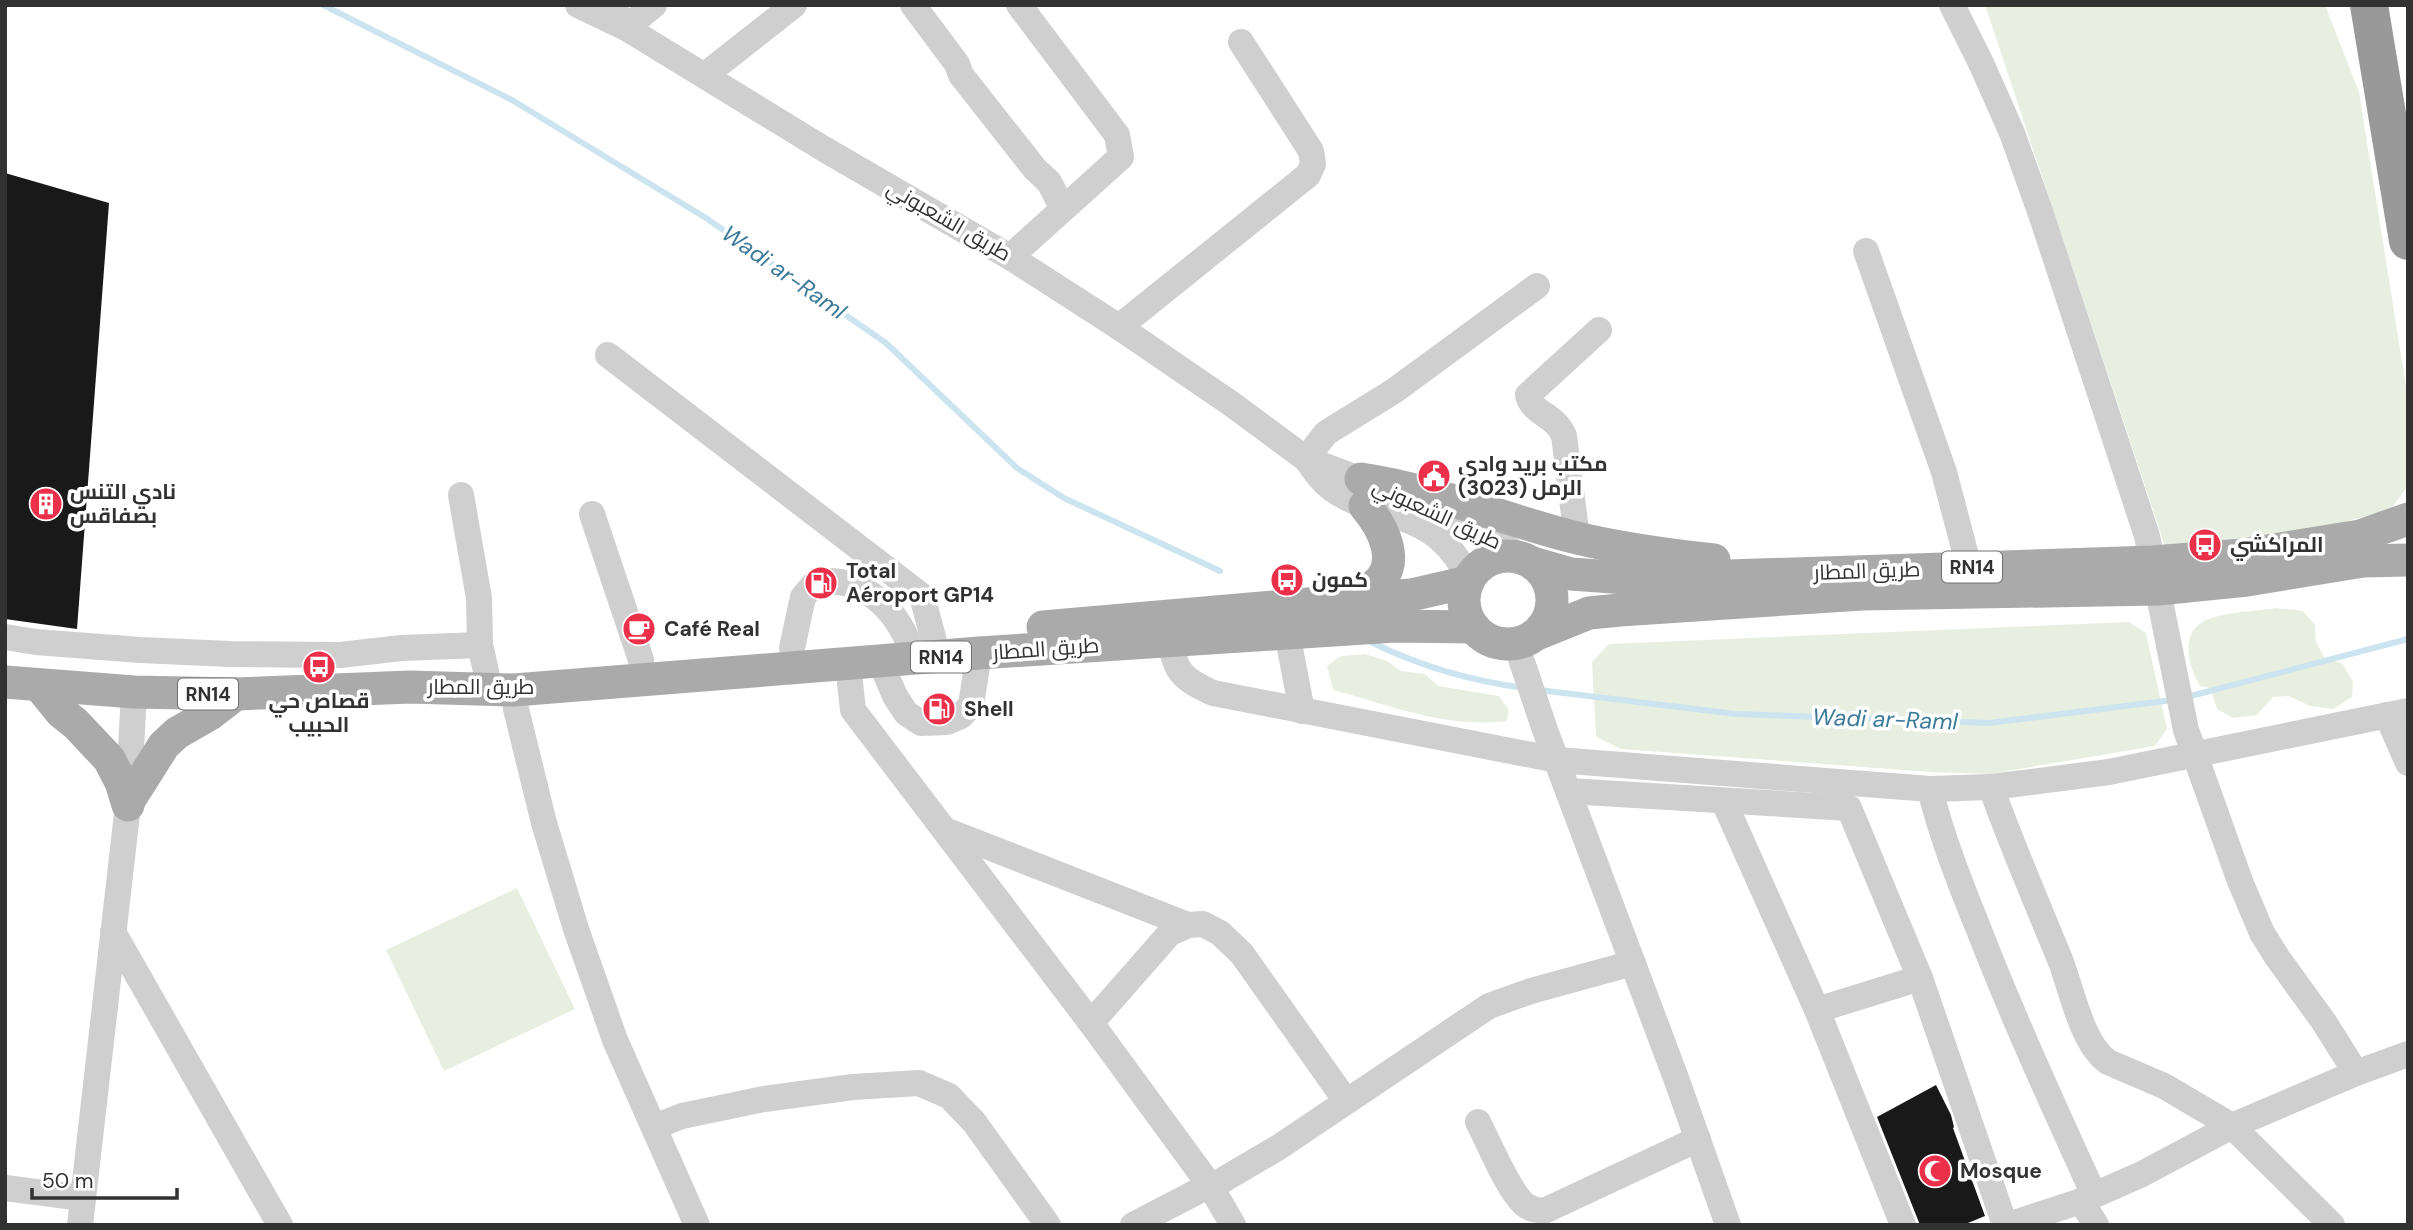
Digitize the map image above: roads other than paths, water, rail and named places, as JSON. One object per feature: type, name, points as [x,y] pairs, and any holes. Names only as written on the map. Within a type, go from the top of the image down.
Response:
[{"type":"highway","points":[[2369,5],[2408,241]]},
{"type":"highway","points":[[2393,5],[2408,90]]},
{"type":"main road","points":[[1329,602],[1373,588],[1388,568],[1387,542],[1363,493],[1421,490],[1577,538],[1643,551],[1740,564],[1863,572]]},
{"type":"main road","name":"طريق المطار","points":[[1527,639],[1590,613],[2156,575],[2242,555],[2360,536],[2408,519]]},
{"type":"main road","name":"RN14","points":[[1469,580],[1480,566],[1494,558],[1511,556],[1530,561]]},
{"type":"main road","name":"طريق المطار","points":[[1530,561],[1570,574],[1640,579],[1969,567],[2247,580],[2362,561],[2408,560]]},
{"type":"main road","points":[[1527,639],[1546,624],[1552,611],[1553,598],[1550,584],[1543,572],[1530,561]]},
{"type":"main road","name":"طريق المطار","points":[[5,682],[134,692],[236,694],[410,687],[492,674],[641,660],[792,648],[925,644],[1410,596],[1469,580]]},
{"type":"main road","points":[[1469,580],[1464,606],[1473,628]]},
{"type":"main road","name":"طريق المطار","points":[[492,674],[864,663],[925,644],[979,653],[1395,626],[1473,628]]},
{"type":"main road","name":"RN14","points":[[1473,628],[1492,642],[1527,639]]},
{"type":"main road","points":[[39,685],[61,712],[109,759],[121,782],[128,804]]},
{"type":"main road","points":[[128,804],[164,745],[177,733],[210,714],[236,694]]},
{"type":"street","name":"طريق الشعبوني","points":[[578,5],[626,28],[824,149],[1010,257],[1233,405],[1306,459],[1317,475],[1332,489],[1363,493],[1455,518],[1530,561]]},
{"type":"street","points":[[612,5],[626,28],[654,5]]},
{"type":"street","points":[[705,75],[794,5]]},
{"type":"street","points":[[913,5],[957,64],[969,86],[1035,169],[1049,182],[1063,209]]},
{"type":"street","points":[[1010,257],[1121,157],[1118,135],[1019,5]]},
{"type":"street","points":[[1952,5],[2012,133],[2147,536],[2178,699],[2235,869],[2262,933],[2356,1073]]},
{"type":"street","points":[[1119,327],[1308,174],[1313,164],[1311,151],[1241,41]]},
{"type":"street","points":[[1866,251],[1944,471],[1969,567]]},
{"type":"street","points":[[1306,459],[1326,433],[1394,391],[1537,286]]},
{"type":"street","points":[[1577,538],[1564,436],[1560,426],[1532,405],[1528,395],[1599,330]]},
{"type":"street","points":[[608,355],[922,596],[925,644]]},
{"type":"street","name":"طريق الشعبوني","points":[[1363,493],[1439,538],[1451,550],[1469,580]]},
{"type":"street","points":[[461,495],[492,674],[516,709],[560,881],[615,1040],[697,1225]]},
{"type":"street","points":[[592,514],[641,660]]},
{"type":"street","points":[[792,648],[803,597],[816,582],[831,580],[858,584],[925,644]]},
{"type":"street","points":[[1287,633],[1302,711]]},
{"type":"street","points":[[5,638],[140,650],[230,654],[340,655],[402,648],[492,674]]},
{"type":"street","points":[[1527,639],[1557,760],[1728,1225]]},
{"type":"street","points":[[1171,641],[1173,660],[1181,673],[1192,683],[1213,693],[1236,699],[1557,760],[1851,796]]},
{"type":"street","points":[[864,663],[895,696],[906,713],[921,723],[947,722],[961,716],[971,705],[979,653]]},
{"type":"street","points":[[864,663],[853,710],[1091,1023],[1211,1186],[1233,1225]]},
{"type":"street","points":[[80,1225],[128,804],[134,692]]},
{"type":"street","points":[[1568,791],[1724,802],[1991,787],[2109,772],[2398,713],[2408,763]]},
{"type":"street","points":[[1991,787],[2007,834],[2094,1049],[2108,1062],[2164,1086],[2232,1126],[2332,1225]]},
{"type":"street","points":[[1930,789],[1940,829],[2096,1225]]},
{"type":"street","points":[[1851,796],[1920,978],[2006,1225],[2087,1198],[2142,1174],[2232,1126],[2356,1073],[2407,1056]]},
{"type":"street","points":[[1724,802],[1817,1010],[1903,1225]]},
{"type":"street","points":[[944,829],[1188,925]]},
{"type":"street","points":[[1091,1023],[1170,933],[1188,925],[1203,924],[1220,933],[1242,954],[1346,1101]]},
{"type":"street","points":[[113,932],[280,1225]]},
{"type":"street","points":[[1133,1225],[1211,1186],[1279,1147],[1489,1006],[1531,991],[1633,963]]},
{"type":"street","points":[[1817,1010],[1920,978]]},
{"type":"street","points":[[654,1127],[682,1116],[764,1099],[853,1087],[919,1083],[950,1096],[974,1122],[1048,1225]]},
{"type":"street","points":[[1478,1122],[1523,1204],[1544,1211],[1698,1139]]},
{"type":"street","points":[[5,1188],[83,1198]]},
{"type":"waterway","name":"Wadi ar-Raml","points":[[323,5],[512,100],[706,218],[886,343],[1017,468],[1064,498],[1220,571]]},
{"type":"waterway","name":"Wadi ar-Raml","points":[[2187,697],[2408,639]]},
{"type":"waterway","name":"Wadi ar-Raml","points":[[1369,641],[1445,671],[1525,688]]},
{"type":"waterway","name":"Wadi ar-Raml","points":[[1539,690],[1736,714],[1989,723],[2173,700]]},
{"type":"place","name":"مكتب بريد وادي الرمل (3023)","points":[[1434,476]]},
{"type":"place","name":"نادي التنس بصفاقس","points":[[46,504]]},
{"type":"place","name":"المراكشي","points":[[2205,545]]},
{"type":"place","name":"كمون","points":[[1287,580]]},
{"type":"place","name":"Total Aéroport GP14","points":[[821,583]]},
{"type":"place","name":"Café Real","points":[[639,629]]},
{"type":"place","name":"قصاص حي الحبيب","points":[[319,667]]},
{"type":"place","name":"Shell","points":[[939,709]]},
{"type":"place","name":"Mosque","points":[[1935,1171]]}]
